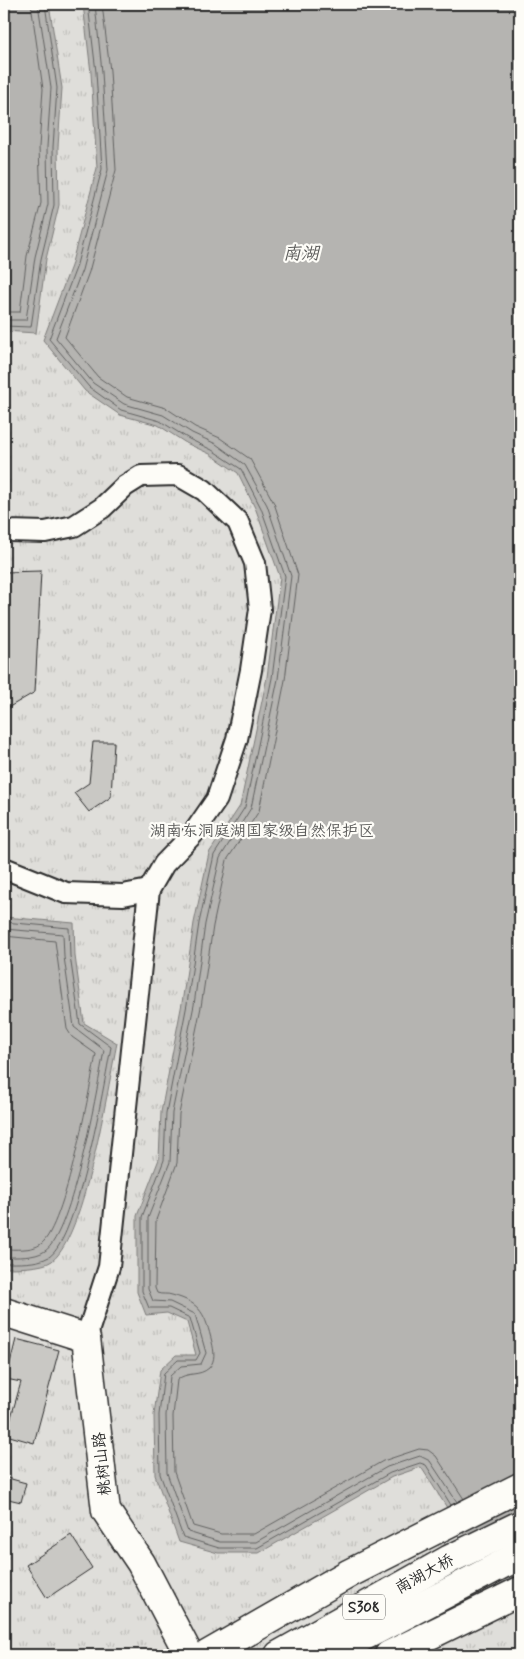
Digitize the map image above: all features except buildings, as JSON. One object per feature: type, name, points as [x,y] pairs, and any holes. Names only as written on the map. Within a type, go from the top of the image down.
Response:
[{"type":"main road","points":[[4,1312],[86,1338]]},
{"type":"main road","name":"桃树山路","points":[[86,1338],[106,1511],[141,1563],[189,1655]]},
{"type":"main road","points":[[207,1655],[350,1572],[520,1487]]},
{"type":"main road","name":"南湖大桥","points":[[279,1655],[450,1559],[520,1525]]},
{"type":"main road","name":"南湖大桥","points":[[328,1655],[520,1555]]},
{"type":"main road","points":[[388,1655],[520,1591]]},
{"type":"street","points":[[4,528],[9,531],[45,532],[74,526],[102,508],[124,486],[141,476],[178,475],[204,490],[238,522],[255,563],[260,609],[251,670],[237,739],[217,799],[193,834],[164,864],[149,890],[109,1267],[86,1338]]},
{"type":"street","points":[[4,868],[66,893],[123,895],[149,890]]},
{"type":"green space","name":"南湖","points":[[4,4],[520,4],[520,1655],[4,1655]]},
{"type":"water","points":[[4,4],[49,4],[62,88],[58,147],[59,205],[46,259],[36,333],[4,331]]},
{"type":"water","name":"南湖","points":[[83,4],[520,4],[520,1622],[421,1467],[392,1477],[259,1553],[218,1553],[179,1542],[155,1475],[154,1415],[160,1370],[176,1355],[196,1355],[187,1322],[167,1313],[146,1315],[137,1292],[137,1216],[159,1159],[161,1112],[182,1003],[194,923],[209,853],[240,806],[267,677],[280,577],[256,510],[238,473],[210,454],[186,443],[158,425],[120,415],[85,391],[43,340],[71,266],[97,168],[91,73]]},
{"type":"water","points":[[4,917],[74,923],[75,956],[84,1023],[117,1043],[94,1159],[75,1223],[64,1246],[52,1261],[42,1265],[22,1268],[4,1268]]},
{"type":"park label","name":"湖南东洞庭湖国家级自然保护区","points":[[262,830]]}]
